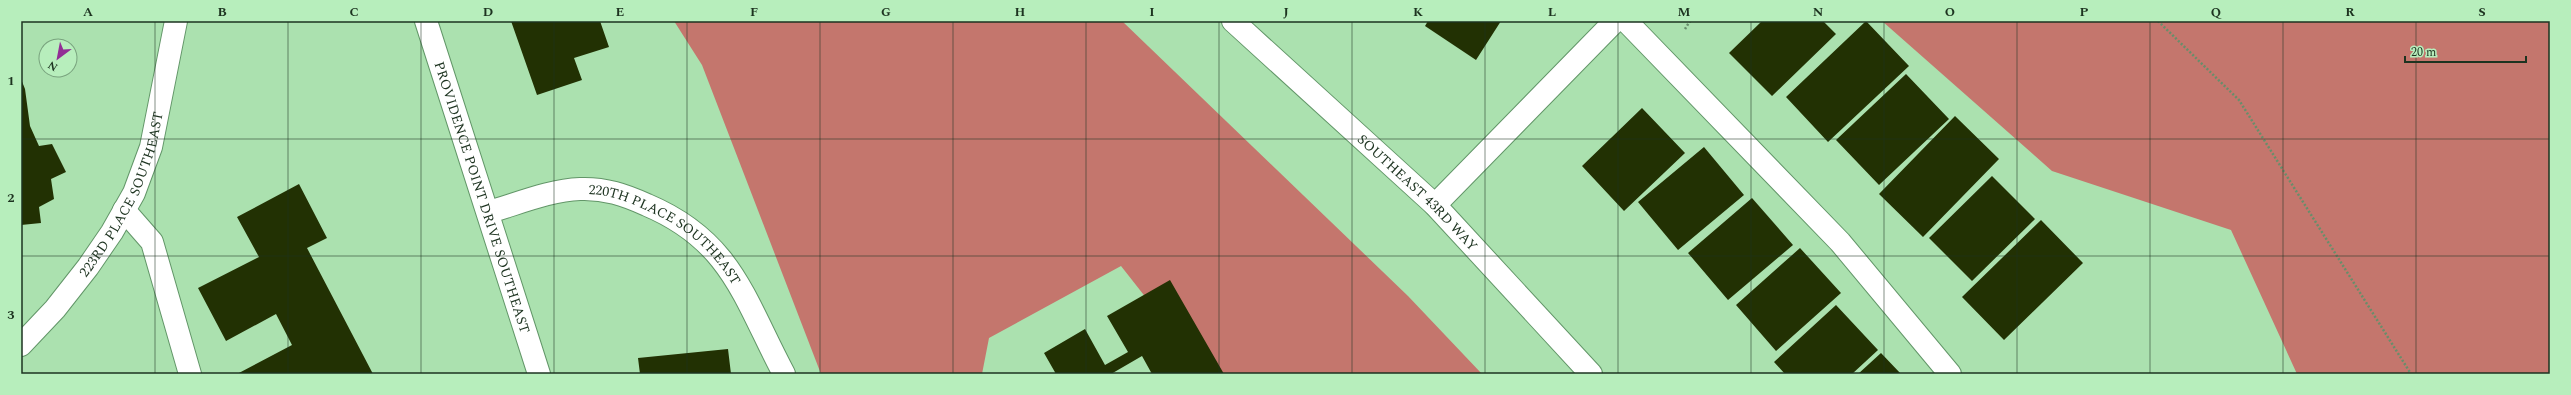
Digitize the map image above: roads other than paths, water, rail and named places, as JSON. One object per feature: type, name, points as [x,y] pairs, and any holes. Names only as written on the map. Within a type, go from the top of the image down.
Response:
[{"type":"street","name":"223RD PLACE SOUTHEAST","points":[[21,345],[55,309],[88,267],[134,193],[151,147],[176,21]]},
{"type":"street","name":"PROVIDENCE POINT DRIVE SOUTHEAST","points":[[426,21],[489,212],[539,374]]},
{"type":"street","name":"SOUTHEAST 43RD WAY","points":[[1233,21],[1435,205],[1591,374]]},
{"type":"street","points":[[1435,205],[1616,21]]},
{"type":"street","points":[[1626,21],[1840,242],[1950,374]]},
{"type":"street","name":"220TH PLACE SOUTHEAST","points":[[489,212],[579,189],[615,191],[668,214],[700,236],[716,251],[740,283],[784,374]]},
{"type":"street","points":[[124,210],[152,242],[190,374]]}]
